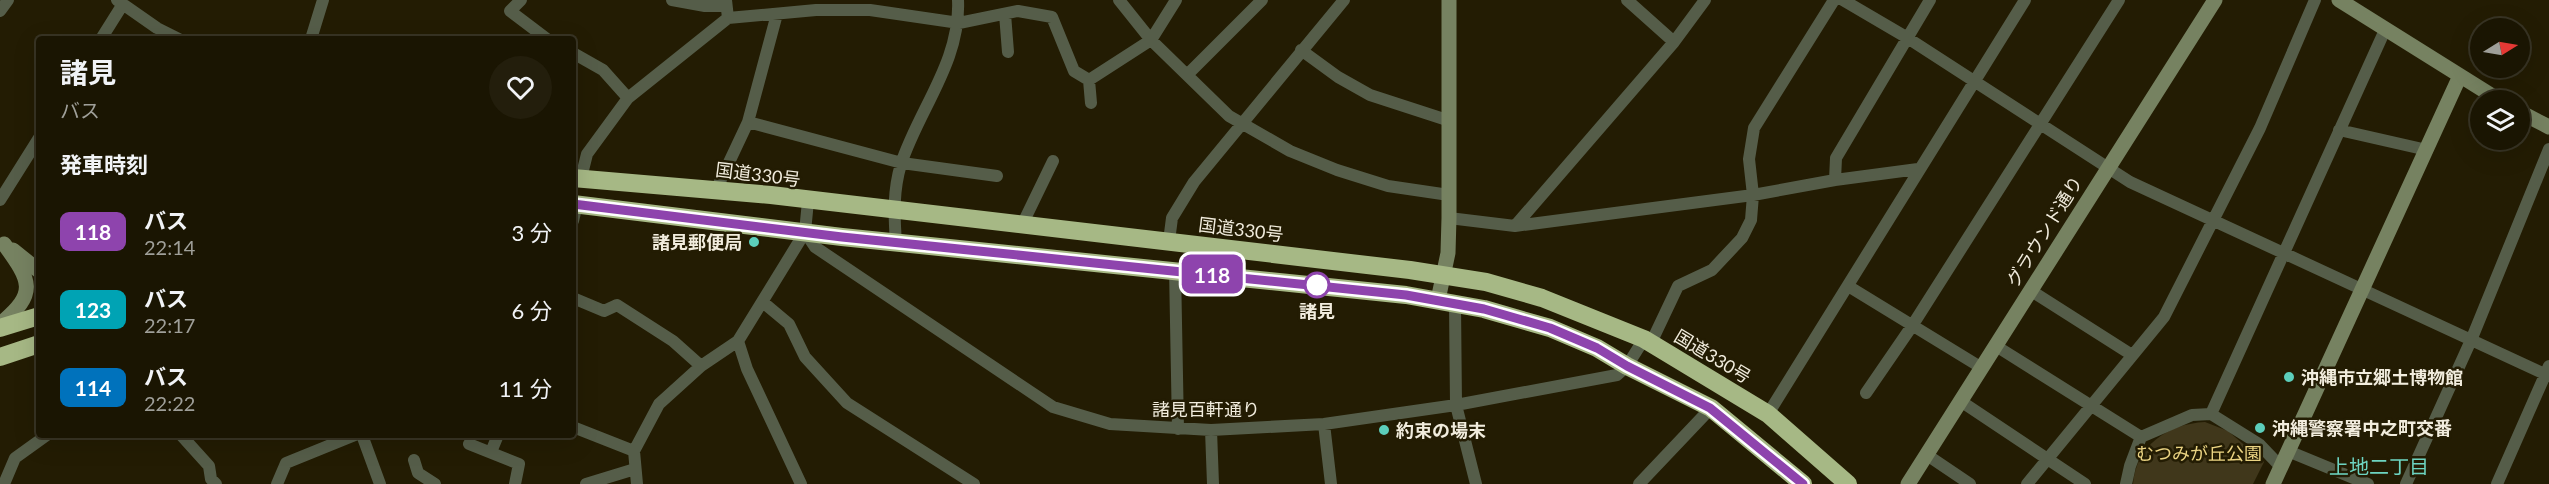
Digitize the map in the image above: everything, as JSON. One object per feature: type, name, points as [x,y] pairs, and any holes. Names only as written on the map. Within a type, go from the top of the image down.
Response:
[{"type":"highway","name":"国道330号","points":[[577,178],[716,190],[1169,241],[1486,282],[1542,298],[1647,341],[1768,414],[1848,484]]},
{"type":"highway","points":[[576,210],[1175,269],[1447,302],[1550,328],[1597,348],[1627,366],[1710,408],[1803,484]]},
{"type":"highway","points":[[0,326],[36,317]]},
{"type":"highway","points":[[0,357],[36,345]]},
{"type":"street","points":[[0,11],[8,0]]},
{"type":"street","points":[[312,36],[323,0]]},
{"type":"street","points":[[521,0],[510,11],[543,36]]},
{"type":"street","points":[[672,0],[777,14],[816,5],[959,23],[1005,14],[1018,6],[1052,16],[1074,71],[1089,80]]},
{"type":"street","points":[[896,242],[894,195],[902,163],[947,63],[959,23],[958,0]]},
{"type":"street","points":[[1119,0],[1151,40],[1229,116],[1290,151],[1337,170],[1388,186],[1449,195]]},
{"type":"street","points":[[1089,80],[1151,40],[1176,0]]},
{"type":"street","points":[[1187,75],[1262,0]]},
{"type":"street","points":[[1169,241],[1172,218],[1194,182],[1241,121],[1344,0]]},
{"type":"street","points":[[1449,0],[1449,218],[1444,276],[1456,405],[1476,484]]},
{"type":"street","points":[[1627,0],[1674,42]]},
{"type":"street","points":[[1515,226],[1674,42],[1705,0]]},
{"type":"street","points":[[1627,366],[1647,341],[1678,286],[1712,270],[1742,238],[1751,220],[1753,195],[1749,159],[1754,128],[1834,0]]},
{"type":"street","points":[[1843,0],[2130,182],[2363,291],[2548,372],[2498,484]]},
{"type":"street","points":[[1835,180],[1836,158],[1930,0]]},
{"type":"street","points":[[1768,414],[2025,0]]},
{"type":"street","points":[[1866,393],[1912,326],[2119,0]]},
{"type":"street","name":"グラウンド通り","points":[[1908,484],[2215,0]]},
{"type":"street","points":[[2026,484],[2049,459],[2164,317],[2260,128],[2315,0]]},
{"type":"street","points":[[2339,0],[2481,90]]},
{"type":"street","points":[[103,36],[120,2],[157,28],[173,36]]},
{"type":"street","points":[[577,178],[587,154],[628,98],[727,8]]},
{"type":"street","points":[[716,190],[748,122],[777,14]]},
{"type":"street","points":[[1005,14],[1008,52]]},
{"type":"street","points":[[2211,414],[2385,30]]},
{"type":"street","points":[[1301,50],[1338,76],[1370,94],[1450,121]]},
{"type":"street","points":[[576,55],[603,70],[628,98]]},
{"type":"street","points":[[2273,484],[2459,78]]},
{"type":"street","points":[[1089,80],[1091,103]]},
{"type":"street","points":[[2530,117],[2549,127]]},
{"type":"street","points":[[748,122],[902,163],[997,176]]},
{"type":"street","points":[[2338,130],[2427,150]]},
{"type":"street","points":[[0,200],[36,143]]},
{"type":"street","points":[[2406,484],[2472,338],[2549,149]]},
{"type":"street","points":[[1022,225],[1053,161]]},
{"type":"street","points":[[1449,218],[1515,226],[1753,195],[1835,180],[1918,170]]},
{"type":"street","points":[[637,484],[634,451],[659,404],[702,366],[738,341],[764,303],[805,232],[808,201]]},
{"type":"street","name":"諸見百軒通り","points":[[805,232],[815,247],[1053,407],[1110,424],[1210,430],[1324,424],[1456,405],[1617,375],[1627,366]]},
{"type":"street","points":[[2,243],[36,259]]},
{"type":"street","points":[[2,243],[36,269]]},
{"type":"street","points":[[0,326],[18,309],[26,297],[26,283],[19,264],[2,243]]},
{"type":"street","points":[[1175,269],[1178,429]]},
{"type":"street","points":[[1848,286],[1982,368]]},
{"type":"street","points":[[2030,290],[2132,356]]},
{"type":"street","points":[[576,299],[604,311],[617,304],[673,341],[702,366]]},
{"type":"street","points":[[764,303],[789,324],[805,357],[848,403],[974,484]]},
{"type":"street","points":[[738,341],[747,369],[801,484]]},
{"type":"street","points":[[1996,346],[2141,437]]},
{"type":"street","points":[[1962,402],[2085,484]]},
{"type":"street","points":[[1639,484],[1710,408]]},
{"type":"street","points":[[2126,484],[2141,437],[2192,415],[2211,414],[2259,444],[2281,467]]},
{"type":"street","points":[[1324,424],[1331,484]]},
{"type":"street","points":[[576,428],[634,451]]},
{"type":"street","points":[[1210,430],[1213,484]]},
{"type":"street","points":[[4,484],[15,458],[43,438]]},
{"type":"street","points":[[184,438],[208,466],[211,478],[216,484]]},
{"type":"street","points":[[277,484],[286,463],[348,438]]},
{"type":"street","points":[[363,438],[380,484]]},
{"type":"street","points":[[490,452],[497,438]]},
{"type":"street","points":[[469,444],[519,464],[515,484]]},
{"type":"street","points":[[2288,451],[2368,484]]},
{"type":"street","points":[[1927,455],[1970,484]]},
{"type":"street","points":[[414,460],[418,473],[435,484]]},
{"type":"street","points":[[586,484],[635,469]]},
{"type":"green space","name":"むつみが丘公園","points":[[2205,422],[2228,431],[2264,462],[2253,484],[2133,484],[2140,458],[2156,439],[2179,427]]},
{"type":"bus line","name":"118","points":[[576,204],[842,237],[1175,269],[1406,295],[1484,309],[1550,328],[1597,348],[1627,366],[1710,408],[1769,453],[1803,484]]},
{"type":"place","name":"諸見郵便局","points":[[754,242]]},
{"type":"place","name":"諸見","points":[[1317,285]]},
{"type":"place","name":"沖縄市立郷土博物館","points":[[2289,377]]},
{"type":"place","name":"沖縄警察署中之町交番","points":[[2260,428]]},
{"type":"place","name":"約束の場末","points":[[1384,430]]},
{"type":"district","name":"上地二丁目","points":[[2379,466]]}]
